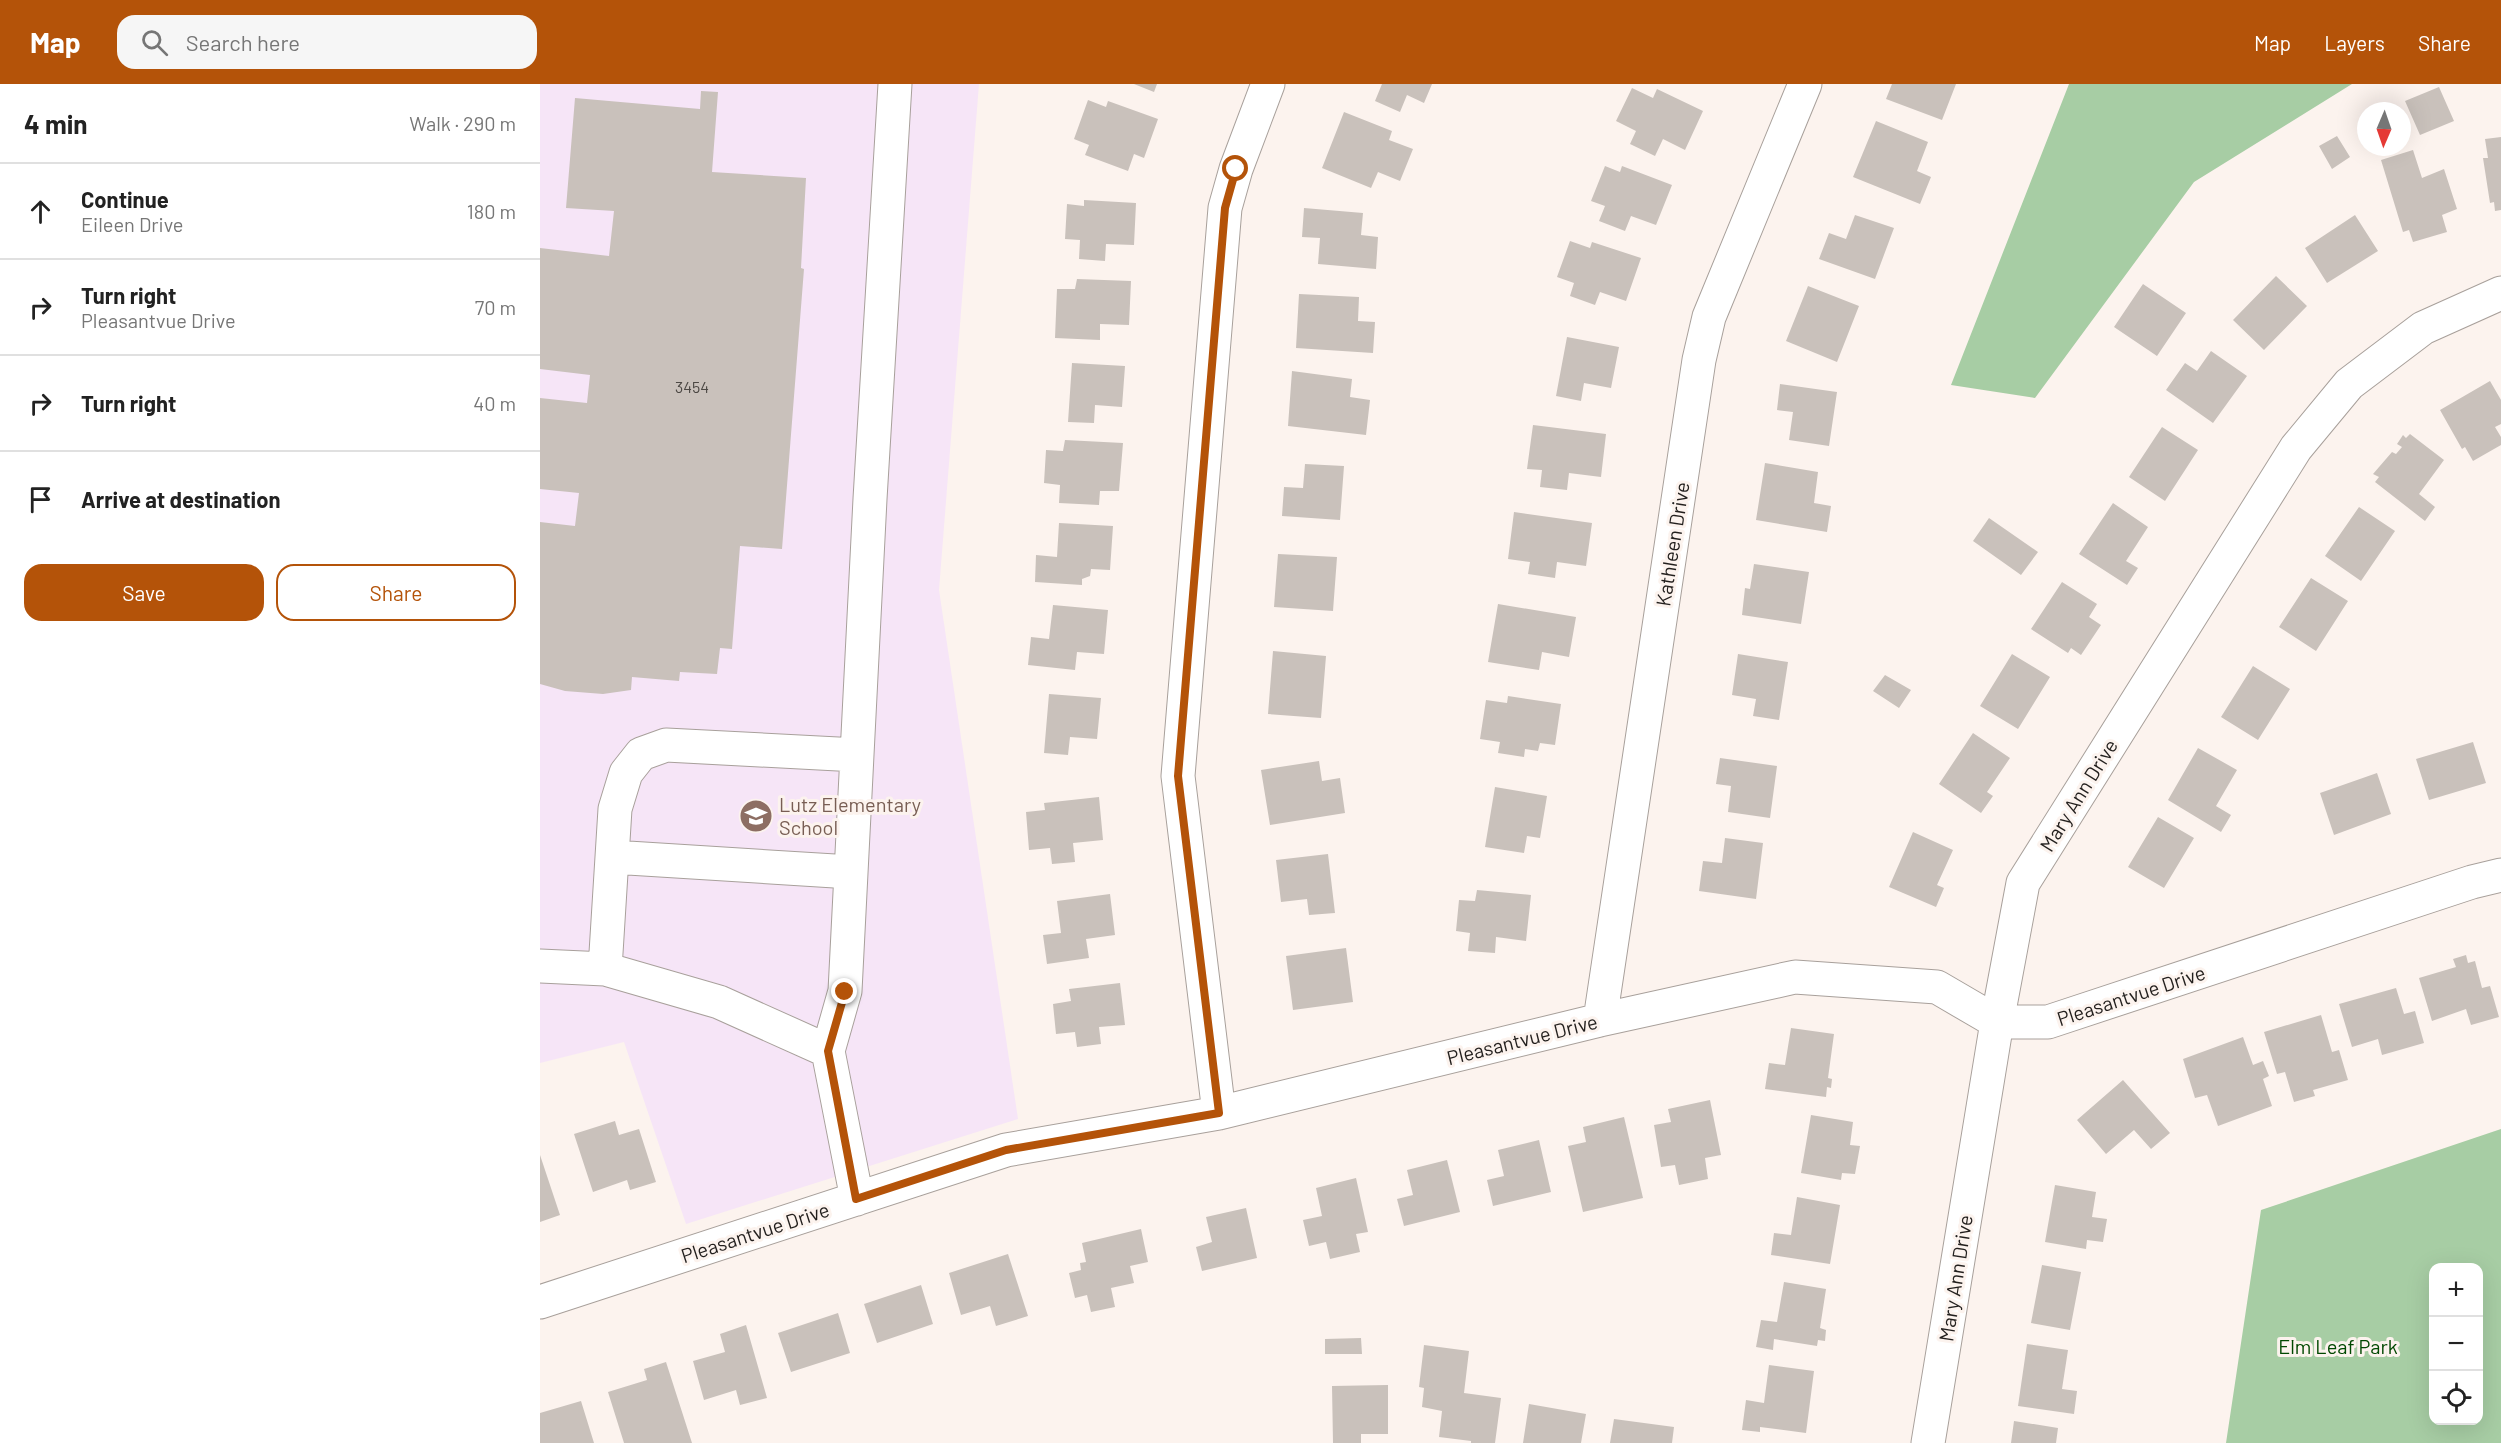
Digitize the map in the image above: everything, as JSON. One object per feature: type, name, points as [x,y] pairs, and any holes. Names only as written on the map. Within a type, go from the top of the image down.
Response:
[{"type":"street","points":[[856,1199],[828,1051],[845,992],[895,84]]},
{"type":"street","points":[[1219,1113],[1178,776],[1225,208],[1236,169],[1268,84]]},
{"type":"street","name":"Kathleen Drive","points":[[1600,1020],[1699,360],[1709,317],[1805,84]]},
{"type":"street","name":"Mary Ann Drive","points":[[1928,1443],[1997,1022],[2023,883],[2296,448],[2349,384],[2423,328],[2501,293]]},
{"type":"street","points":[[605,969],[615,809],[626,773],[641,754],[666,745],[857,755]]},
{"type":"street","points":[[612,857],[851,872]]},
{"type":"street","name":"Pleasantvue Drive","points":[[540,1302],[1006,1150],[1219,1113],[1600,1020],[1795,977],[1937,987],[1997,1022],[2048,1022],[2461,886],[2501,875]]},
{"type":"street","points":[[540,966],[605,969],[719,1002],[828,1051]]},
{"type":"shaded area","name":"Lutz Elementary School","points":[[540,84],[979,84],[939,590],[1018,1119],[686,1224],[624,1042],[540,1063]]},
{"type":"green space","points":[[2069,84],[2352,84],[2194,182],[2035,398],[1951,385]]},
{"type":"green space","name":"Elm Leaf Park","points":[[2501,1129],[2501,1443],[2226,1443],[2261,1210]]},
{"type":"building","points":[[1134,84],[1157,84],[1154,92]]},
{"type":"building","points":[[1382,84],[1432,84],[1424,103],[1407,95],[1400,112],[1375,101]]},
{"type":"building","points":[[1892,84],[1956,84],[1942,120],[1886,99]]},
{"type":"building","points":[[2439,87],[2454,121],[2420,135],[2411,115],[2411,102],[2405,101]]},
{"type":"building","points":[[1632,88],[1653,98],[1657,89],[1703,111],[1685,150],[1663,139],[1655,156],[1630,144],[1636,131],[1616,121]]},
{"type":"building","points":[[701,91],[718,92],[712,172],[806,178],[801,268],[804,269],[782,549],[740,546],[732,649],[720,648],[717,674],[680,672],[679,681],[632,677],[631,690],[603,694],[565,691],[540,684],[540,522],[575,526],[579,493],[540,489],[540,398],[587,403],[590,375],[540,369],[540,248],[609,256],[614,211],[566,208],[575,98],[700,109]]},
{"type":"building","points":[[1088,100],[1106,107],[1108,101],[1158,119],[1144,158],[1134,154],[1128,171],[1085,155],[1089,145],[1074,139]]},
{"type":"building","points":[[1344,112],[1392,131],[1389,140],[1413,149],[1400,181],[1378,172],[1371,188],[1322,168]]},
{"type":"building","points":[[1876,121],[1928,142],[1917,171],[1931,177],[1920,204],[1853,177]]},
{"type":"building","points":[[2337,136],[2350,157],[2332,169],[2319,146]]},
{"type":"building","points":[[2501,137],[2501,210],[2495,211],[2494,202],[2490,203],[2483,158],[2488,158],[2485,139]]},
{"type":"building","points":[[2413,150],[2422,178],[2444,169],[2457,209],[2442,215],[2447,232],[2413,242],[2409,230],[2403,232],[2381,160],[2394,156],[2411,156]]},
{"type":"building","points":[[1605,166],[1620,172],[1622,166],[1672,185],[1656,225],[1631,216],[1625,231],[1599,221],[1605,206],[1591,201]]},
{"type":"building","points":[[1084,200],[1136,203],[1134,245],[1106,244],[1105,261],[1079,259],[1080,240],[1065,239],[1067,204],[1084,206]]},
{"type":"building","points":[[1304,208],[1363,213],[1361,235],[1378,237],[1376,269],[1318,264],[1320,238],[1302,237]]},
{"type":"building","points":[[1855,215],[1894,228],[1875,279],[1819,259],[1829,233],[1846,239]]},
{"type":"building","points":[[2355,215],[2378,251],[2327,283],[2305,248]]},
{"type":"building","points":[[1570,241],[1590,248],[1592,242],[1641,258],[1626,301],[1600,292],[1595,305],[1570,296],[1574,283],[1557,277]]},
{"type":"building","points":[[2276,276],[2307,306],[2264,350],[2233,320]]},
{"type":"building","points":[[1077,279],[1131,281],[1129,325],[1100,324],[1100,340],[1055,338],[1057,289],[1075,289]]},
{"type":"building","points":[[2143,284],[2186,313],[2157,356],[2114,327]]},
{"type":"building","points":[[1808,286],[1859,306],[1837,362],[1786,341]]},
{"type":"building","points":[[1299,294],[1359,297],[1358,321],[1375,322],[1373,353],[1296,348]]},
{"type":"building","points":[[1567,337],[1619,347],[1611,388],[1584,383],[1581,401],[1556,396]]},
{"type":"building","points":[[2211,351],[2247,376],[2213,423],[2166,390],[2185,363],[2197,371]]},
{"type":"building","points":[[1072,363],[1125,366],[1122,407],[1095,405],[1094,423],[1068,422]]},
{"type":"building","points":[[1292,371],[1352,379],[1350,397],[1370,400],[1366,435],[1288,426]]},
{"type":"building","points":[[2490,381],[2501,400],[2501,424],[2495,427],[2501,437],[2501,445],[2473,461],[2465,447],[2462,449],[2440,410]]},
{"type":"building","points":[[1780,384],[1837,392],[1829,446],[1789,440],[1793,412],[1777,410]]},
{"type":"building","points":[[1533,425],[1606,434],[1601,477],[1569,473],[1567,490],[1540,487],[1542,470],[1527,469]]},
{"type":"building","points":[[2162,427],[2198,450],[2165,501],[2129,477]]},
{"type":"building","points":[[2410,434],[2444,460],[2419,494],[2435,507],[2425,521],[2375,482],[2379,477],[2373,474],[2392,452],[2396,454],[2402,447],[2397,444],[2403,435],[2406,438]]},
{"type":"building","points":[[1065,440],[1123,443],[1119,491],[1100,491],[1099,505],[1059,503],[1060,485],[1044,483],[1046,450],[1063,451]]},
{"type":"building","points":[[1765,463],[1818,472],[1814,503],[1831,506],[1827,532],[1756,520]]},
{"type":"building","points":[[1305,464],[1344,466],[1340,520],[1282,516],[1284,487],[1303,488]]},
{"type":"building","points":[[2113,503],[2148,527],[2126,561],[2138,568],[2127,585],[2079,554]]},
{"type":"building","points":[[2359,507],[2395,531],[2361,581],[2325,556]]},
{"type":"building","points":[[1514,512],[1592,523],[1586,566],[1557,562],[1555,578],[1528,574],[1530,562],[1508,559]]},
{"type":"building","points":[[1989,518],[2038,552],[2021,575],[1973,541]]},
{"type":"building","points":[[1059,523],[1113,526],[1110,570],[1091,569],[1090,576],[1082,579],[1082,585],[1035,582],[1036,555],[1057,557]]},
{"type":"building","points":[[1278,554],[1337,557],[1333,611],[1274,607]]},
{"type":"building","points":[[1754,564],[1809,572],[1801,624],[1742,615],[1745,588],[1750,589]]},
{"type":"building","points":[[2311,578],[2348,601],[2316,651],[2279,627]]},
{"type":"building","points":[[2062,582],[2097,604],[2089,617],[2101,625],[2081,655],[2071,648],[2068,653],[2031,629]]},
{"type":"building","points":[[1498,604],[1576,617],[1569,657],[1542,652],[1539,670],[1488,662]]},
{"type":"building","points":[[1053,605],[1108,610],[1104,654],[1077,652],[1075,670],[1028,665],[1031,637],[1049,639]]},
{"type":"building","points":[[1273,651],[1326,656],[1321,718],[1268,714]]},
{"type":"building","points":[[1738,654],[1788,662],[1779,720],[1753,716],[1756,699],[1732,695]]},
{"type":"building","points":[[2012,654],[2050,677],[2018,729],[1980,706]]},
{"type":"building","points":[[2253,666],[2290,689],[2258,740],[2221,717]]},
{"type":"building","points":[[1885,675],[1911,690],[1899,708],[1873,691]]},
{"type":"building","points":[[1049,694],[1101,698],[1097,739],[1070,737],[1068,755],[1044,753]]},
{"type":"building","points":[[1508,696],[1561,704],[1555,745],[1540,743],[1538,751],[1525,749],[1524,757],[1498,753],[1500,742],[1480,739],[1486,700],[1507,703]]},
{"type":"building","points":[[1973,733],[2010,758],[1987,792],[1993,796],[1981,813],[1939,784]]},
{"type":"building","points":[[2473,742],[2486,783],[2429,800],[2416,759]]},
{"type":"building","points":[[2198,748],[2237,770],[2216,806],[2231,815],[2221,832],[2168,800]]},
{"type":"building","points":[[1720,758],[1777,766],[1770,818],[1728,812],[1731,786],[1716,784]]},
{"type":"building","points":[[1319,761],[1322,781],[1340,778],[1345,813],[1270,825],[1261,770]]},
{"type":"building","points":[[2377,773],[2391,814],[2334,835],[2320,793]]},
{"type":"building","points":[[1495,787],[1547,796],[1540,838],[1527,836],[1524,853],[1485,847]]},
{"type":"building","points":[[1099,797],[1103,840],[1073,843],[1075,862],[1052,864],[1050,848],[1029,850],[1026,812],[1045,810],[1044,803]]},
{"type":"building","points":[[2158,817],[2194,838],[2164,888],[2128,867]]},
{"type":"building","points":[[1913,832],[1953,850],[1937,885],[1944,888],[1936,907],[1889,887]]},
{"type":"building","points":[[1725,838],[1763,843],[1756,899],[1699,891],[1703,861],[1722,863]]},
{"type":"building","points":[[1328,854],[1335,913],[1309,915],[1307,899],[1281,902],[1276,860]]},
{"type":"building","points":[[1477,890],[1531,895],[1526,941],[1496,937],[1495,953],[1468,951],[1470,933],[1456,931],[1459,900],[1475,901]]},
{"type":"building","points":[[1110,894],[1115,935],[1086,939],[1089,958],[1047,964],[1043,935],[1061,933],[1057,901]]},
{"type":"building","points":[[1346,948],[1353,1002],[1293,1010],[1286,956]]},
{"type":"building","points":[[2466,955],[2468,963],[2475,961],[2482,988],[2490,986],[2499,1017],[2471,1025],[2466,1009],[2432,1021],[2419,978],[2456,967],[2453,959]]},
{"type":"building","points":[[1120,983],[1125,1025],[1099,1027],[1101,1044],[1077,1047],[1075,1032],[1056,1034],[1053,1004],[1071,1001],[1069,989]]},
{"type":"building","points":[[2396,988],[2404,1014],[2415,1011],[2424,1043],[2382,1055],[2378,1039],[2352,1047],[2339,1004]]},
{"type":"building","points":[[2321,1015],[2332,1052],[2339,1050],[2348,1080],[2313,1090],[2315,1096],[2294,1102],[2285,1072],[2277,1074],[2264,1032]]},
{"type":"building","points":[[1791,1028],[1834,1034],[1828,1078],[1832,1079],[1831,1088],[1827,1087],[1826,1097],[1765,1089],[1769,1063],[1785,1065]]},
{"type":"building","points":[[2243,1037],[2253,1065],[2263,1061],[2269,1076],[2263,1079],[2272,1106],[2218,1126],[2207,1095],[2195,1098],[2183,1059]]},
{"type":"building","points":[[2123,1080],[2170,1133],[2151,1149],[2134,1130],[2106,1154],[2077,1120]]},
{"type":"building","points":[[1710,1100],[1721,1155],[1705,1158],[1708,1179],[1679,1185],[1675,1165],[1661,1167],[1654,1125],[1671,1122],[1668,1109]]},
{"type":"building","points":[[1811,1115],[1853,1122],[1850,1145],[1860,1146],[1855,1174],[1842,1173],[1841,1180],[1801,1173]]},
{"type":"building","points":[[1624,1117],[1643,1198],[1583,1212],[1568,1146],[1586,1142],[1583,1127]]},
{"type":"building","points":[[615,1121],[619,1135],[639,1129],[656,1182],[630,1190],[627,1180],[593,1192],[574,1134]]},
{"type":"building","points":[[1539,1140],[1551,1192],[1493,1206],[1487,1180],[1504,1176],[1498,1150]]},
{"type":"building","points":[[540,1155],[560,1215],[540,1222]]},
{"type":"building","points":[[1447,1160],[1460,1212],[1404,1226],[1397,1199],[1413,1195],[1407,1170]]},
{"type":"building","points":[[1356,1178],[1368,1232],[1356,1234],[1360,1252],[1330,1259],[1326,1242],[1309,1246],[1303,1220],[1322,1216],[1316,1188]]},
{"type":"building","points":[[2055,1185],[2096,1192],[2092,1217],[2107,1219],[2103,1242],[2087,1240],[2086,1249],[2045,1242]]},
{"type":"building","points":[[1797,1197],[1840,1205],[1830,1264],[1771,1255],[1774,1233],[1791,1235]]},
{"type":"building","points":[[1246,1208],[1257,1258],[1202,1271],[1196,1247],[1212,1242],[1206,1217]]},
{"type":"building","points":[[1141,1229],[1148,1262],[1130,1266],[1134,1283],[1111,1288],[1115,1307],[1091,1312],[1087,1295],[1075,1298],[1069,1273],[1081,1270],[1080,1263],[1086,1262],[1082,1243]]},
{"type":"building","points":[[1008,1254],[1028,1316],[996,1326],[990,1306],[961,1315],[949,1273]]},
{"type":"building","points":[[2042,1265],[2081,1272],[2070,1330],[2031,1323]]},
{"type":"building","points":[[1784,1282],[1826,1289],[1820,1328],[1826,1330],[1825,1341],[1818,1340],[1817,1346],[1774,1339],[1773,1350],[1756,1347],[1761,1320],[1777,1322]]},
{"type":"building","points":[[921,1285],[933,1324],[877,1343],[864,1304]]},
{"type":"building","points":[[838,1313],[850,1353],[791,1372],[778,1333]]},
{"type":"building","points":[[746,1325],[767,1398],[740,1405],[736,1390],[704,1400],[693,1361],[725,1352],[720,1334]]},
{"type":"building","points":[[1361,1338],[1362,1354],[1325,1354],[1325,1339]]},
{"type":"building","points":[[2027,1344],[2068,1350],[2062,1389],[2077,1391],[2074,1414],[2018,1406]]},
{"type":"building","points":[[1424,1345],[1469,1351],[1464,1393],[1501,1398],[1495,1443],[1471,1443],[1471,1441],[1439,1437],[1442,1411],[1422,1407],[1424,1388],[1419,1387]]},
{"type":"building","points":[[666,1362],[692,1443],[624,1443],[608,1392],[647,1380],[644,1369]]},
{"type":"building","points":[[1769,1365],[1814,1371],[1806,1433],[1760,1427],[1760,1432],[1742,1430],[1746,1400],[1764,1403]]},
{"type":"building","points":[[1388,1385],[1388,1434],[1361,1434],[1361,1443],[1333,1443],[1332,1386]]},
{"type":"building","points":[[581,1401],[594,1443],[540,1443],[540,1413]]},
{"type":"building","points":[[1529,1404],[1586,1414],[1581,1443],[1523,1443]]},
{"type":"building","points":[[1614,1419],[1674,1427],[1672,1443],[1610,1443]]},
{"type":"building","points":[[2014,1421],[2058,1428],[2056,1443],[2011,1443]]},
{"type":"place","name":"Lutz Elementary School","points":[[756,816]]},
{"type":"route","points":[[845,992],[828,1051],[856,1199],[1006,1150],[1219,1113],[1178,776],[1225,208],[1236,169]]}]
